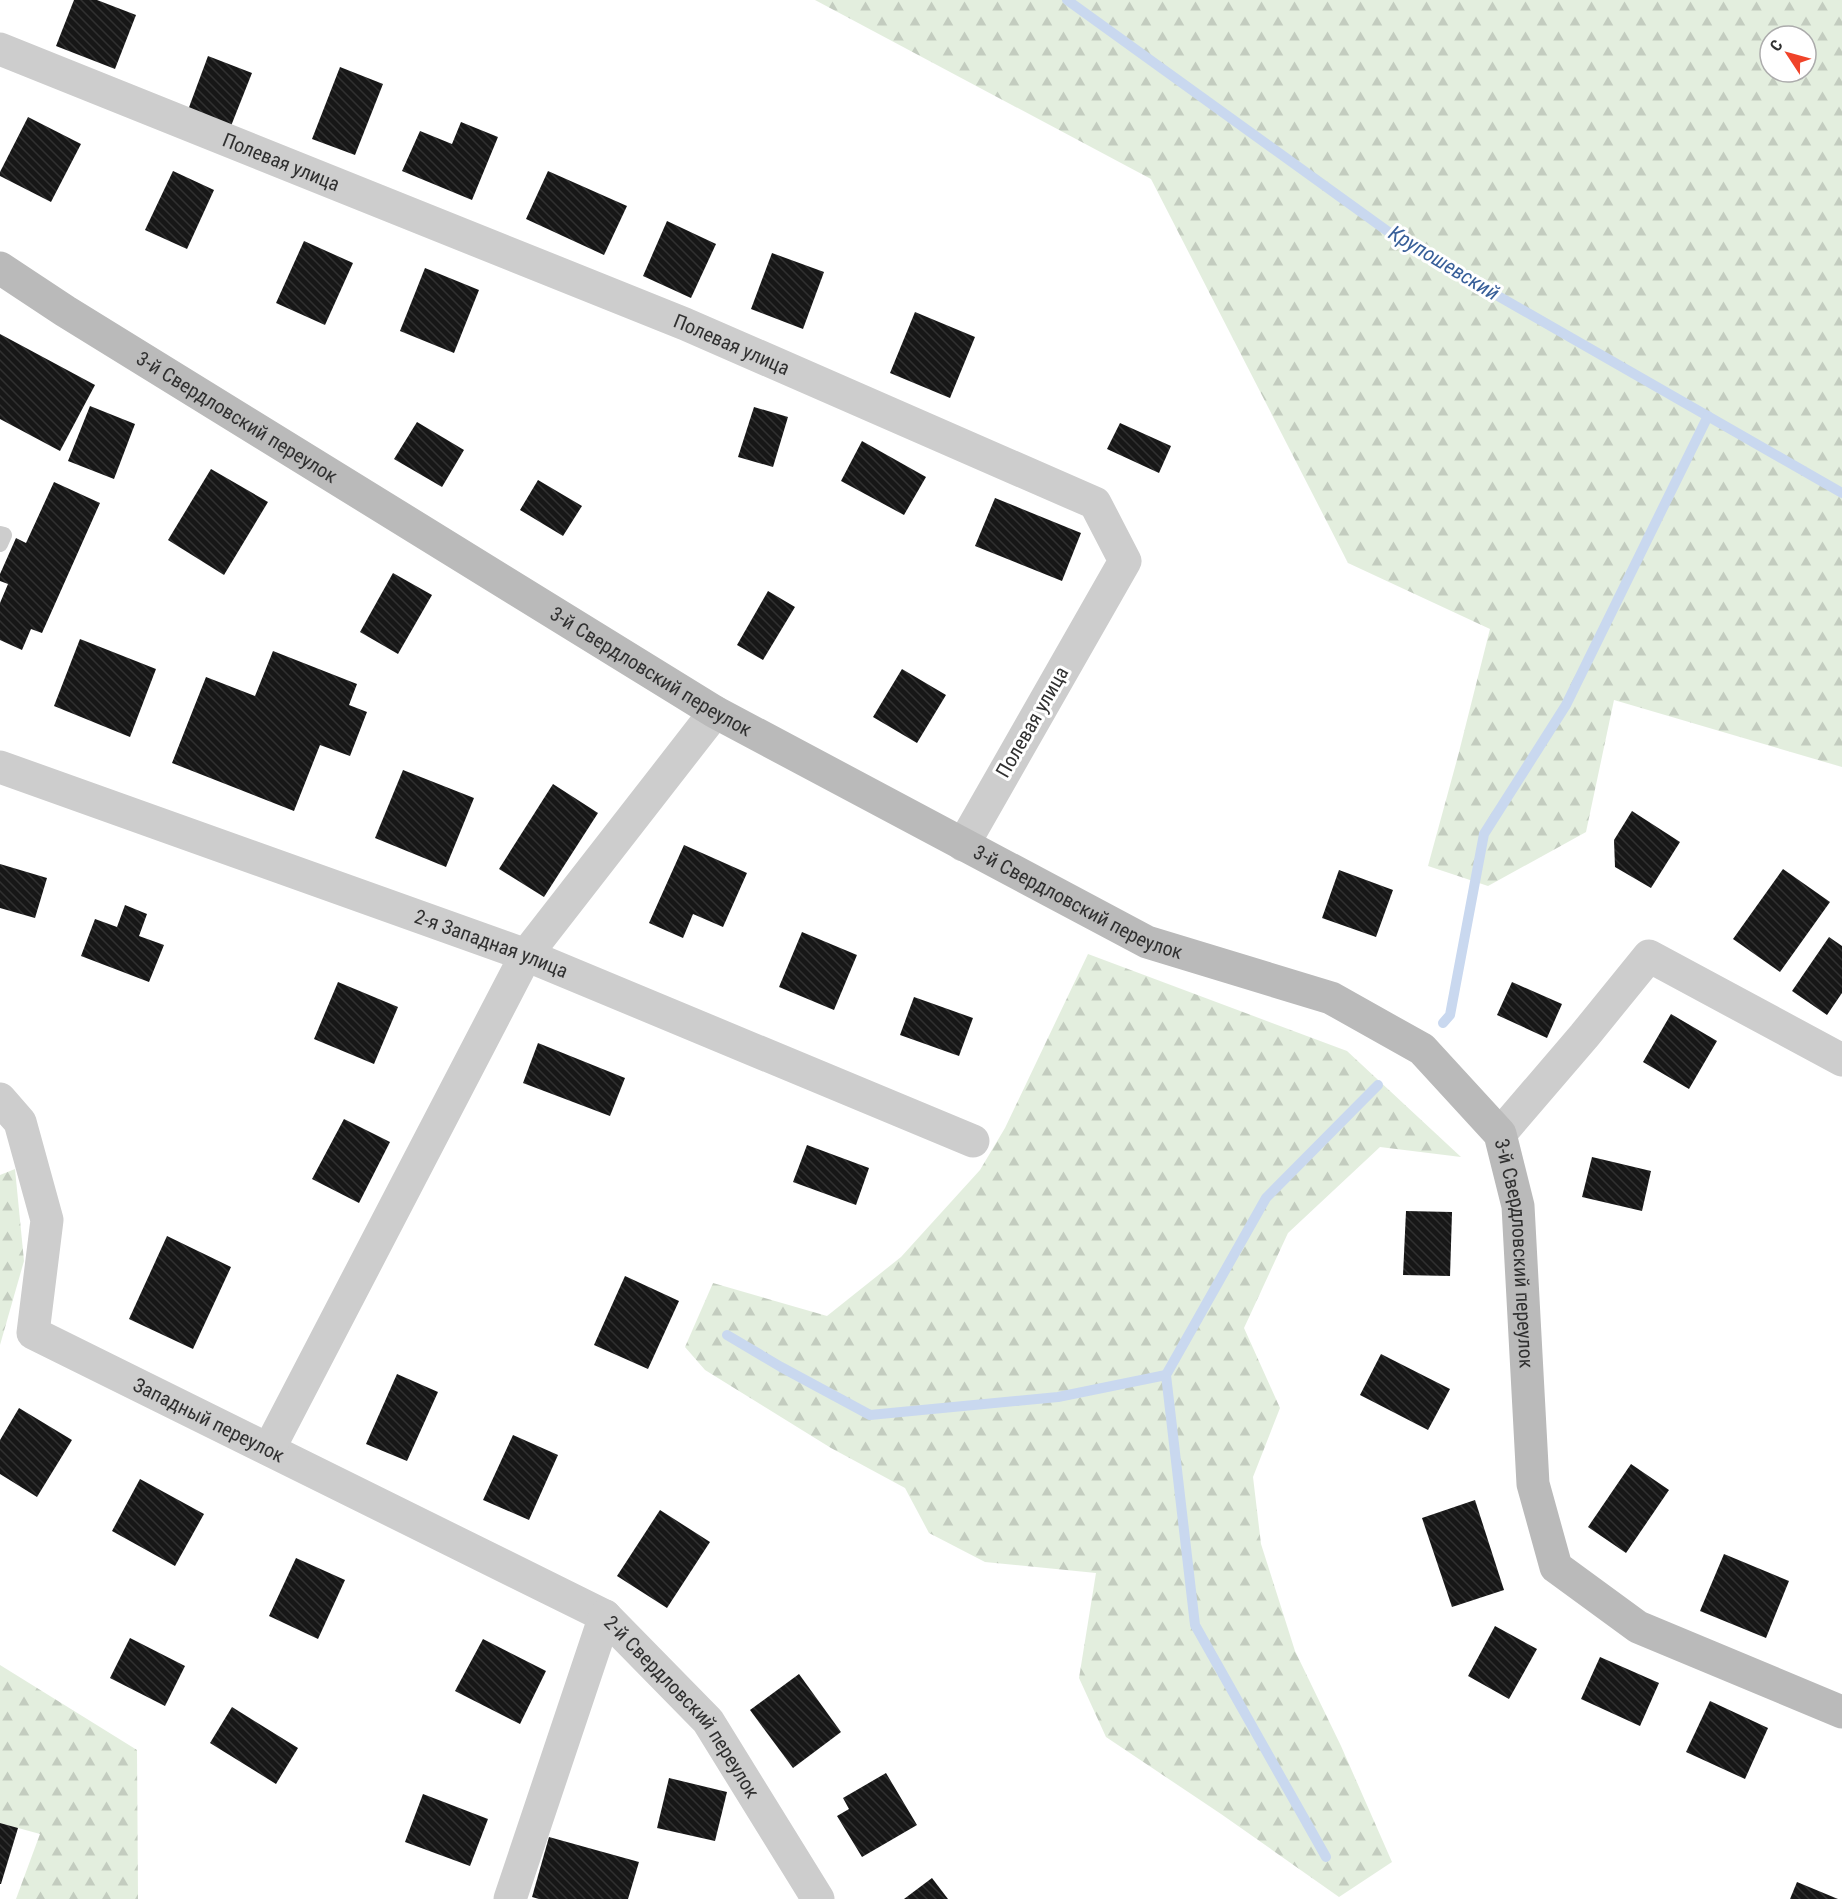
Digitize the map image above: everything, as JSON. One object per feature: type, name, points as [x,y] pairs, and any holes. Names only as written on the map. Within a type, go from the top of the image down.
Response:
[{"type":"main road","name":"3-й Свердловский переулок","points":[[0,268],[64,311],[715,712],[1147,942],[1331,998],[1422,1049],[1500,1134],[1518,1206],[1533,1484],[1556,1567],[1638,1627],[1842,1712]]},
{"type":"street","name":"Полевая улица","points":[[0,49],[686,324],[1095,503],[1125,561],[963,844]]},
{"type":"street","points":[[269,1449],[526,955],[715,712]]},
{"type":"street","name":"2-я Западная улица","points":[[0,767],[526,955],[973,1141]]},
{"type":"street","points":[[1500,1134],[1649,956],[1842,1060]]},
{"type":"street","name":"Западный переулок","points":[[0,1099],[20,1122],[47,1220],[33,1333],[605,1616]]},
{"type":"street","name":"2-й Свердловский переулок","points":[[510,1899],[605,1616],[708,1721],[818,1899]]},
{"type":"lane","points":[[0,534],[4,536],[0,544]]},
{"type":"green space","points":[[815,0],[1842,0],[1842,767],[1614,700],[1586,832],[1488,886],[1428,866],[1490,629],[1348,563],[1151,179]]},
{"type":"green space","points":[[1088,954],[1347,1051],[1461,1157],[1380,1147],[1288,1233],[1244,1328],[1280,1408],[1253,1477],[1261,1544],[1295,1651],[1341,1746],[1392,1862],[1339,1897],[1106,1737],[1079,1678],[1096,1573],[985,1562],[929,1533],[905,1488],[831,1448],[705,1370],[685,1347],[713,1283],[827,1316],[901,1257],[980,1170],[1005,1128]]},
{"type":"green space","points":[[15,1169],[24,1261],[0,1345],[0,1175]]},
{"type":"green space","points":[[0,1665],[137,1750],[138,1899],[16,1899],[40,1834],[0,1823]]},
{"type":"building","points":[[74,0],[97,0],[136,15],[115,69],[56,46]]},
{"type":"building","points":[[208,56],[252,73],[231,126],[188,110]]},
{"type":"building","points":[[340,67],[383,84],[355,155],[312,139]]},
{"type":"building","points":[[28,117],[81,144],[51,202],[0,176]]},
{"type":"building","points":[[461,122],[498,137],[472,200],[402,171],[420,131],[452,144]]},
{"type":"building","points":[[173,171],[214,190],[187,249],[145,230]]},
{"type":"building","points":[[548,171],[627,206],[604,255],[526,219]]},
{"type":"building","points":[[667,221],[716,244],[691,298],[643,276]]},
{"type":"building","points":[[304,241],[353,263],[325,325],[276,303]]},
{"type":"building","points":[[772,253],[824,272],[803,329],[751,309]]},
{"type":"building","points":[[425,268],[479,290],[454,353],[400,331]]},
{"type":"building","points":[[915,312],[975,337],[950,398],[890,373]]},
{"type":"building","points":[[0,334],[95,385],[60,451],[0,419]]},
{"type":"building","points":[[90,406],[135,424],[114,479],[68,461]]},
{"type":"building","points":[[754,407],[788,417],[773,467],[738,457]]},
{"type":"building","points":[[417,422],[464,450],[442,487],[394,459]]},
{"type":"building","points":[[1120,423],[1171,446],[1159,473],[1107,449]]},
{"type":"building","points":[[862,441],[926,477],[904,515],[841,481]]},
{"type":"building","points":[[211,469],[268,502],[224,575],[168,540]]},
{"type":"building","points":[[538,480],[582,506],[563,536],[520,510]]},
{"type":"building","points":[[54,482],[100,503],[42,633],[31,629],[22,650],[0,640],[0,603],[8,584],[0,581],[0,574],[16,538],[26,543]]},
{"type":"building","points":[[995,498],[1081,533],[1062,581],[975,546]]},
{"type":"building","points":[[393,573],[432,595],[398,654],[360,632]]},
{"type":"building","points":[[768,591],[795,607],[763,660],[737,645]]},
{"type":"building","points":[[80,639],[156,669],[130,737],[54,706]]},
{"type":"building","points":[[273,651],[357,684],[349,705],[367,712],[350,756],[320,745],[294,811],[172,763],[206,677],[255,696]]},
{"type":"building","points":[[902,669],[946,695],[917,743],[873,717]]},
{"type":"building","points":[[403,770],[474,798],[446,867],[375,838]]},
{"type":"building","points":[[553,784],[598,813],[544,897],[499,869]]},
{"type":"building","points":[[1632,811],[1680,842],[1651,888],[1615,867],[1614,840]]},
{"type":"building","points":[[684,845],[747,873],[723,927],[693,914],[683,938],[649,923]]},
{"type":"building","points":[[0,864],[47,878],[35,918],[0,908]]},
{"type":"building","points":[[1783,869],[1830,902],[1780,972],[1733,939]]},
{"type":"building","points":[[1339,870],[1393,890],[1376,937],[1322,918]]},
{"type":"building","points":[[125,905],[147,914],[139,936],[164,945],[149,982],[81,956],[95,919],[117,927]]},
{"type":"building","points":[[802,932],[857,955],[834,1010],[779,987]]},
{"type":"building","points":[[1829,937],[1842,946],[1842,993],[1827,1015],[1792,991]]},
{"type":"building","points":[[338,982],[398,1007],[374,1064],[314,1039]]},
{"type":"building","points":[[1512,982],[1562,1004],[1547,1038],[1497,1015]]},
{"type":"building","points":[[914,997],[973,1018],[959,1056],[900,1035]]},
{"type":"building","points":[[1671,1014],[1717,1041],[1689,1089],[1643,1062]]},
{"type":"building","points":[[538,1043],[625,1078],[610,1116],[523,1083]]},
{"type":"building","points":[[344,1119],[390,1142],[359,1203],[312,1179]]},
{"type":"building","points":[[807,1145],[869,1168],[856,1205],[793,1182]]},
{"type":"building","points":[[1592,1157],[1651,1171],[1642,1211],[1582,1197]]},
{"type":"building","points":[[1406,1211],[1452,1212],[1450,1276],[1403,1275]]},
{"type":"building","points":[[167,1236],[231,1267],[193,1349],[129,1319]]},
{"type":"building","points":[[625,1276],[679,1301],[648,1369],[594,1345]]},
{"type":"building","points":[[1381,1354],[1450,1389],[1428,1430],[1360,1395]]},
{"type":"building","points":[[397,1374],[438,1392],[407,1461],[366,1444]]},
{"type":"building","points":[[19,1408],[72,1440],[37,1497],[0,1474],[0,1440]]},
{"type":"building","points":[[513,1435],[558,1455],[529,1520],[483,1500]]},
{"type":"building","points":[[1631,1464],[1669,1490],[1626,1553],[1588,1527]]},
{"type":"building","points":[[140,1479],[204,1514],[175,1566],[112,1531]]},
{"type":"building","points":[[1475,1500],[1504,1590],[1452,1607],[1422,1518]]},
{"type":"building","points":[[660,1510],[710,1542],[667,1608],[617,1576]]},
{"type":"building","points":[[1724,1554],[1789,1581],[1766,1638],[1700,1611]]},
{"type":"building","points":[[296,1558],[345,1580],[318,1639],[269,1616]]},
{"type":"building","points":[[1495,1626],[1537,1649],[1509,1699],[1468,1676]]},
{"type":"building","points":[[130,1638],[185,1666],[165,1706],[110,1678]]},
{"type":"building","points":[[483,1639],[546,1671],[520,1724],[455,1691]]},
{"type":"building","points":[[1600,1657],[1659,1683],[1640,1726],[1581,1699]]},
{"type":"building","points":[[799,1674],[841,1732],[793,1768],[750,1710]]},
{"type":"building","points":[[1710,1701],[1768,1728],[1745,1779],[1686,1752]]},
{"type":"building","points":[[232,1707],[298,1748],[276,1784],[210,1743]]},
{"type":"building","points":[[886,1773],[917,1825],[862,1857],[837,1816],[849,1809],[843,1798]]},
{"type":"building","points":[[669,1778],[727,1792],[715,1841],[657,1828]]},
{"type":"building","points":[[423,1794],[488,1819],[470,1866],[405,1842]]},
{"type":"building","points":[[0,1823],[18,1828],[1,1884],[0,1884]]},
{"type":"building","points":[[549,1837],[639,1862],[628,1899],[539,1899],[532,1897]]},
{"type":"building","points":[[932,1878],[948,1899],[904,1899]]},
{"type":"building","points":[[1797,1882],[1838,1899],[1790,1899]]},
{"type":"waterway","name":"Крупошевский","points":[[1067,0],[1397,238],[1842,493]]},
{"type":"waterway","points":[[1443,1023],[1450,1015],[1484,834],[1566,705],[1708,416]]},
{"type":"waterway","points":[[1326,1857],[1195,1625],[1166,1375],[1266,1198],[1378,1085]]},
{"type":"waterway","points":[[727,1335],[870,1415],[1058,1397],[1166,1375]]}]
